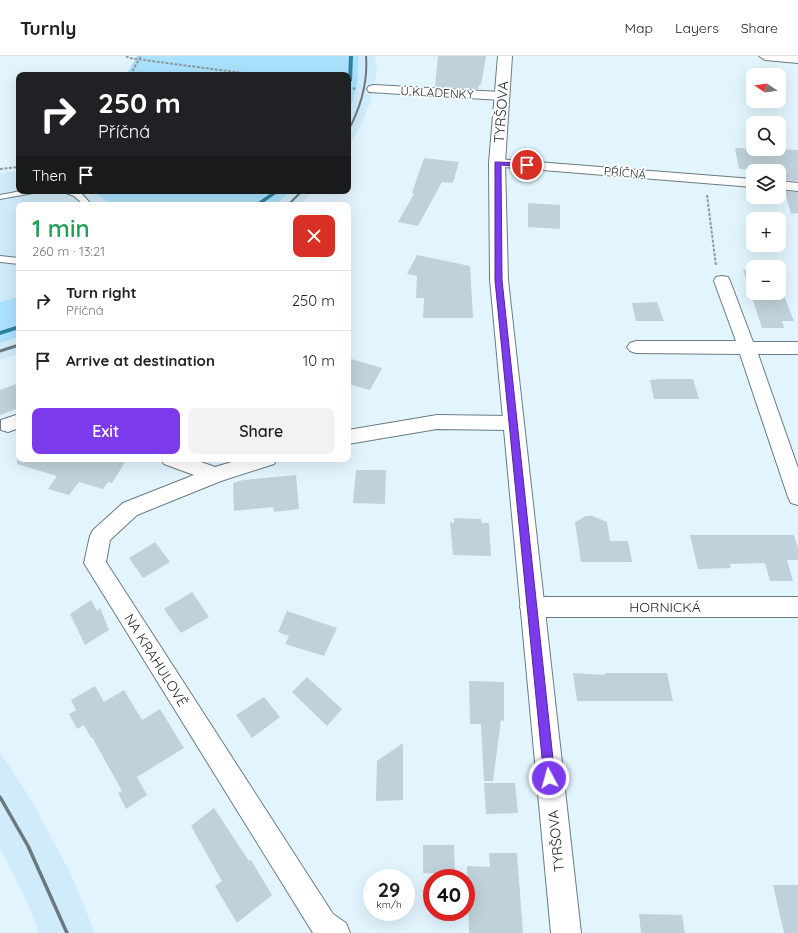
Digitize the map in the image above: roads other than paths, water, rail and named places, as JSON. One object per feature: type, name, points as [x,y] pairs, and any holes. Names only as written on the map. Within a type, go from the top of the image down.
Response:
[{"type":"street","name":"TYRŠOVA","points":[[505,56],[497,163],[499,280],[512,424],[566,933]]},
{"type":"street","points":[[765,56],[798,58]]},
{"type":"street","name":"U KLADENKY","points":[[374,89],[501,96]]},
{"type":"street","name":"PŘÍČNÁ","points":[[497,163],[706,185],[746,183]]},
{"type":"street","points":[[786,186],[798,187]]},
{"type":"street","points":[[722,281],[747,348],[798,497]]},
{"type":"street","points":[[636,347],[798,348]]},
{"type":"street","points":[[351,436],[437,422],[512,424]]},
{"type":"street","points":[[179,462],[215,475]]},
{"type":"street","name":"NA KRAHULOVĚ","points":[[257,462],[215,475],[130,509],[100,536],[95,563],[323,924],[336,933]]},
{"type":"street","name":"HORNICKÁ","points":[[531,607],[798,607]]},
{"type":"lane","points":[[0,197],[17,194]]},
{"type":"lane","points":[[77,194],[85,202]]},
{"type":"lane","points":[[0,259],[16,261]]},
{"type":"waterway","points":[[350,72],[351,56]]},
{"type":"waterway","points":[[261,202],[273,194]]},
{"type":"waterway","points":[[0,333],[16,328]]},
{"type":"railway","points":[[351,125],[363,95],[366,76],[366,56]]},
{"type":"railway","points":[[291,202],[299,194]]},
{"type":"railway","points":[[0,351],[16,346]]},
{"type":"railway","points":[[0,797],[28,846],[67,933]]}]
